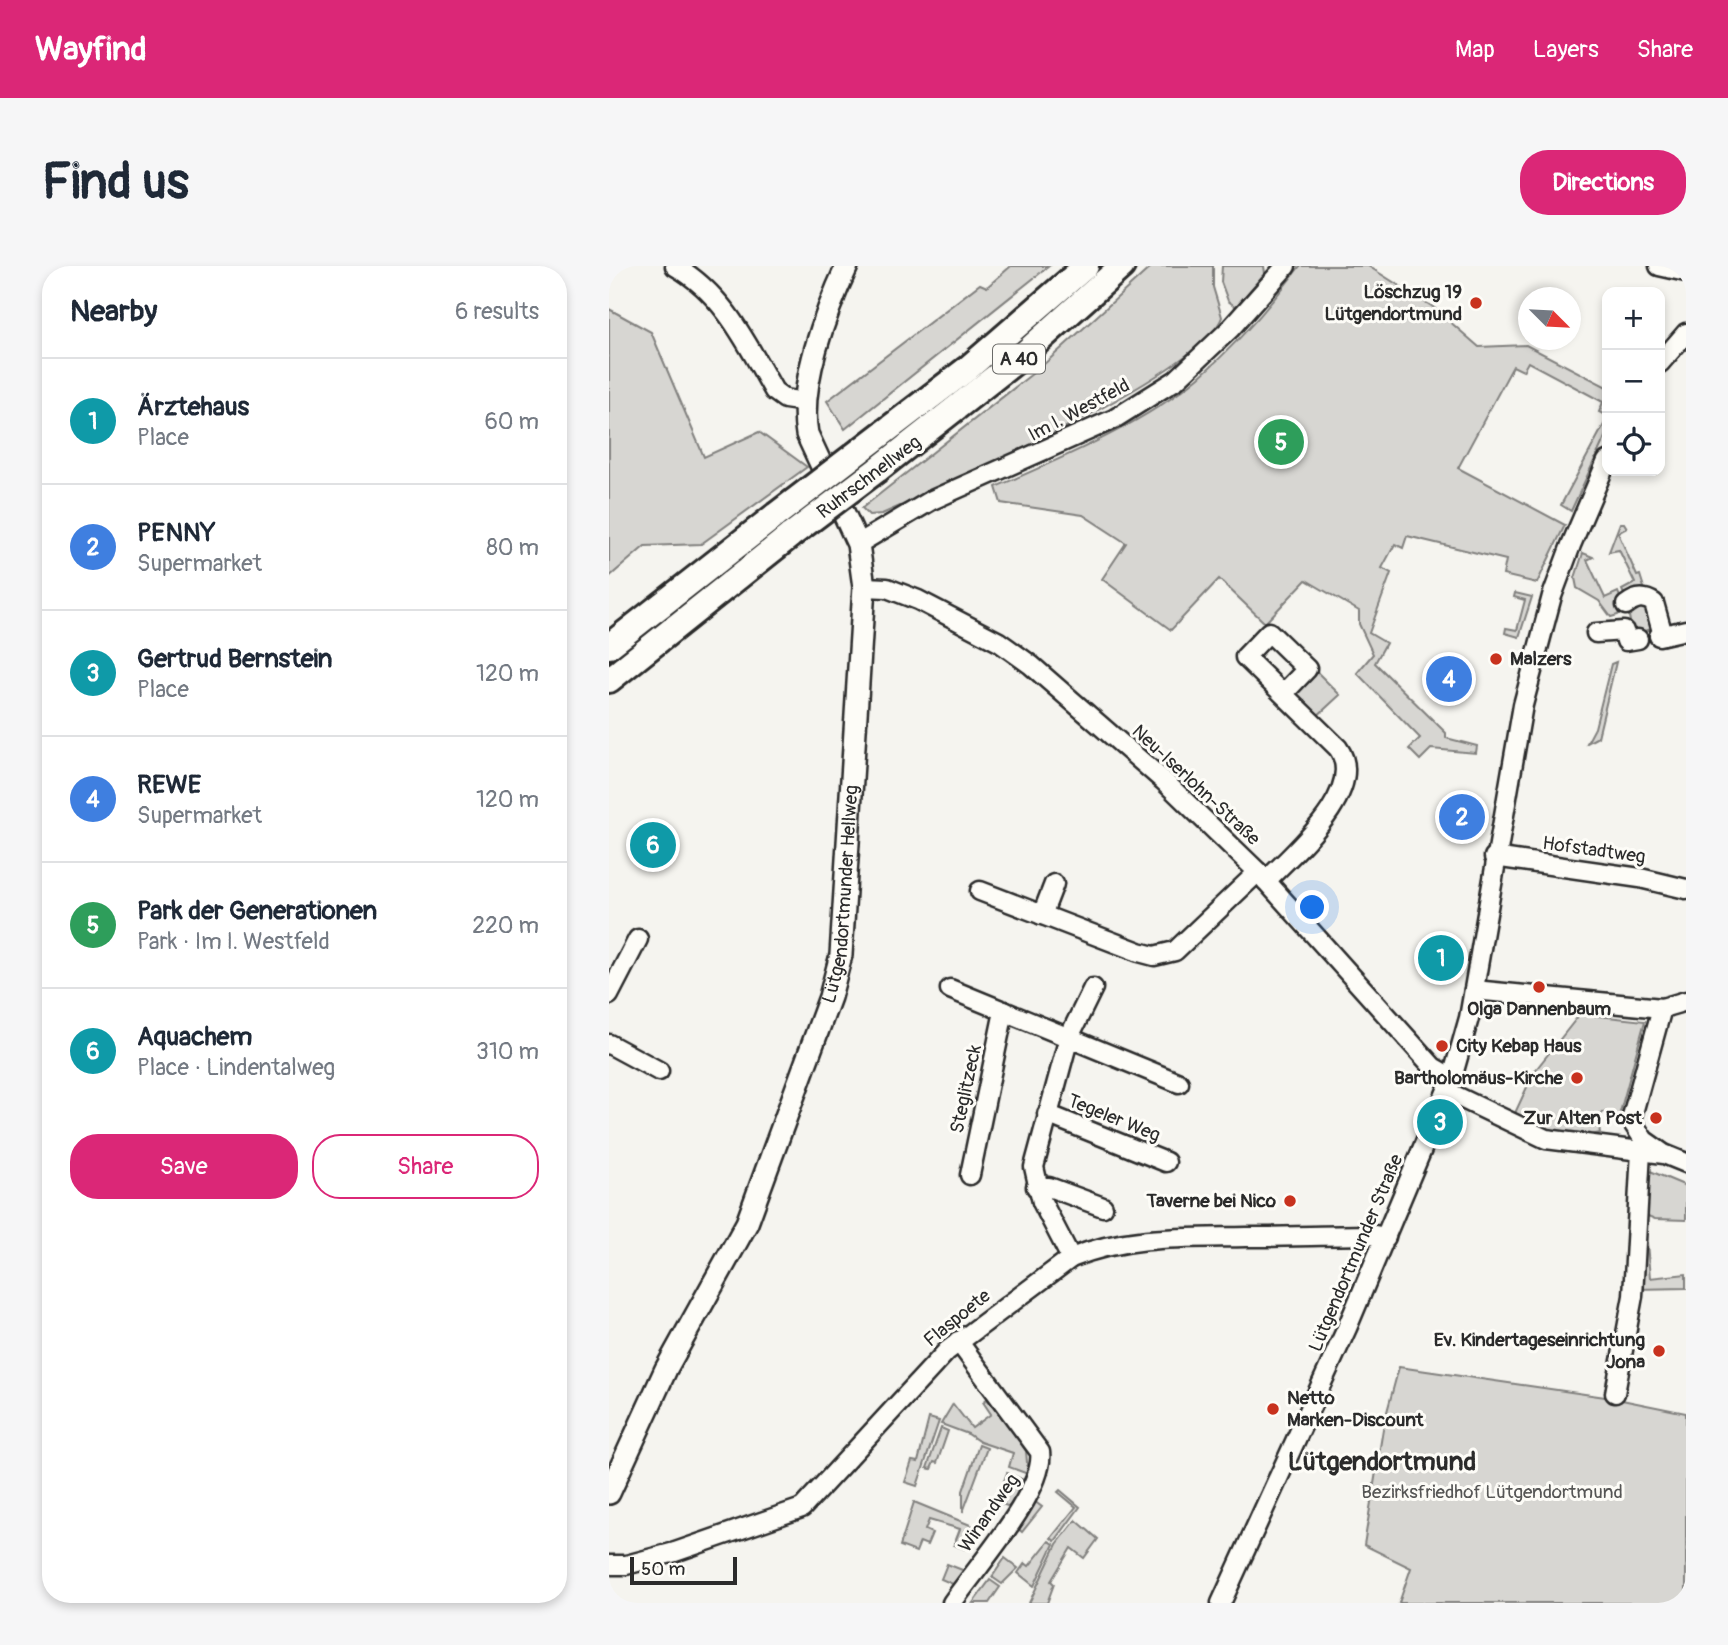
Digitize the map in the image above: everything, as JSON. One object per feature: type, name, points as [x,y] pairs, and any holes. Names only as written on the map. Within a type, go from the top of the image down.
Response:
[{"type":"highway","name":"Ruhrschnellweg","points":[[609,646],[967,369],[1086,266]]},
{"type":"highway","name":"Ruhrschnellweg","points":[[609,680],[1017,360],[1122,266]]},
{"type":"highway","points":[[609,621],[657,601],[695,577]]},
{"type":"main road","name":"Lütgendortmunder Hellweg","points":[[609,1493],[666,1369],[747,1223],[834,985],[846,911],[864,587],[858,544],[807,434],[805,402],[822,330],[847,266]]},
{"type":"street","points":[[675,266],[687,273],[728,312],[773,391],[786,399],[805,402]]},
{"type":"street","name":"Im I. Westfeld","points":[[858,544],[932,500],[1114,419],[1176,380],[1230,329],[1286,266]]},
{"type":"street","points":[[1659,266],[1686,272]]},
{"type":"street","points":[[1665,357],[1686,333]]},
{"type":"street","name":"Lütgendortmunder Straße","points":[[1221,1603],[1386,1237],[1450,1085],[1474,990],[1494,857],[1523,705],[1544,624],[1571,545],[1602,473]]},
{"type":"street","name":"Neu-Iserlohn-Straße","points":[[864,587],[887,588],[903,594],[1016,652],[1164,781],[1262,877],[1450,1085],[1546,1139],[1664,1154]]},
{"type":"street","points":[[1596,633],[1631,635],[1622,620],[1624,600],[1634,598],[1654,603],[1661,636],[1686,630]]},
{"type":"street","points":[[980,891],[1139,952],[1164,956],[1189,940],[1326,819],[1347,776],[1346,759],[1338,748],[1283,694]]},
{"type":"street","name":"Hofstadtweg","points":[[1494,857],[1640,878],[1686,889]]},
{"type":"street","points":[[1042,915],[1054,884]]},
{"type":"street","points":[[609,995],[638,939]]},
{"type":"street","points":[[1071,1258],[1036,1186],[1034,1167],[1069,1037],[1076,1017],[1093,988]]},
{"type":"street","points":[[950,989],[1179,1083]]},
{"type":"street","points":[[1474,990],[1662,1008],[1686,1002]]},
{"type":"street","points":[[1591,1146],[1619,1140],[1631,1120],[1662,1008]]},
{"type":"street","name":"Steglitzeck","points":[[970,1175],[1004,1011]]},
{"type":"street","points":[[609,1044],[659,1071]]},
{"type":"street","name":"Tegeler Weg","points":[[1047,1114],[1166,1162]]},
{"type":"street","points":[[1631,1120],[1644,1140],[1664,1154],[1686,1163]]},
{"type":"street","points":[[1615,1393],[1633,1296],[1641,1151]]},
{"type":"street","points":[[1036,1186],[1049,1187],[1103,1207]]},
{"type":"street","name":"Flaspoete","points":[[609,1565],[662,1556],[802,1508],[907,1391],[958,1341],[1071,1258],[1092,1249],[1132,1241],[1172,1238],[1375,1234],[1386,1237]]},
{"type":"street","name":"Winandweg","points":[[952,1603],[1031,1493],[1042,1464],[1040,1452],[958,1341]]},
{"type":"green space","points":[[1011,266],[1049,266],[845,429],[827,401],[980,284],[987,287]]},
{"type":"green space","points":[[1152,266],[1213,266],[1213,287],[1222,317],[1204,340],[1170,367],[1122,396],[1012,454],[882,514],[869,515],[862,508],[1042,366]]},
{"type":"green space","points":[[1222,266],[1264,266],[1265,273],[1236,307],[1228,301],[1221,282]]},
{"type":"green space","points":[[1300,266],[1368,266],[1433,307],[1479,347],[1518,345],[1518,350],[1536,350],[1602,384],[1602,401],[1528,362],[1523,371],[1513,366],[1458,468],[1565,525],[1537,583],[1503,575],[1506,560],[1407,536],[1403,548],[1395,544],[1382,568],[1391,573],[1369,633],[1386,643],[1375,663],[1446,733],[1446,738],[1477,746],[1476,753],[1431,749],[1420,760],[1409,749],[1420,738],[1357,673],[1373,654],[1359,624],[1359,611],[1306,580],[1265,623],[1219,579],[1171,630],[1102,579],[1126,543],[1083,515],[1001,503],[996,487],[1128,425],[1177,394],[1227,351]]},
{"type":"green space","points":[[609,309],[651,332],[704,457],[759,432],[807,467],[701,544],[645,546],[609,577]]},
{"type":"green space","points":[[1602,428],[1602,444],[1571,511],[1561,505]]},
{"type":"green space","points":[[1620,523],[1624,523],[1627,528],[1618,533],[1637,576],[1640,575],[1646,594],[1626,599],[1622,590],[1635,583],[1619,550],[1609,552]]},
{"type":"green space","points":[[1583,553],[1593,557],[1587,560],[1605,598],[1618,592],[1622,602],[1618,615],[1611,617],[1599,601],[1577,588],[1575,578]]},
{"type":"green space","points":[[1515,593],[1532,597],[1519,637],[1505,633],[1506,628],[1517,630],[1525,600],[1514,597]]},
{"type":"green space","points":[[1645,602],[1656,628],[1632,634],[1628,610]]},
{"type":"green space","points":[[1616,662],[1598,737],[1587,743],[1595,728],[1611,664]]},
{"type":"green space","points":[[1317,672],[1340,695],[1315,718],[1297,700],[1297,692]]},
{"type":"green space","points":[[1580,1014],[1645,1021],[1619,1116],[1603,1112],[1598,1119],[1600,1133],[1589,1136],[1556,1132],[1515,1113],[1534,1072]]},
{"type":"green space","points":[[1643,1168],[1686,1186],[1686,1220],[1655,1219],[1641,1213]]},
{"type":"green space","points":[[1640,1242],[1647,1243],[1650,1278],[1686,1274],[1686,1288],[1636,1289]]},
{"type":"green space","name":"Bezirksfriedhof Lütgendortmund","points":[[1399,1367],[1612,1398],[1686,1413],[1686,1603],[1399,1603],[1411,1568],[1364,1545],[1384,1423]]},
{"type":"green space","points":[[987,1399],[998,1409],[1026,1451],[1028,1474],[1009,1467],[1013,1453],[980,1442],[968,1434],[941,1424],[953,1404],[972,1428],[991,1414],[983,1402]]},
{"type":"green space","points":[[929,1418],[939,1421],[917,1486],[905,1482],[912,1461],[918,1462]]},
{"type":"green space","points":[[941,1428],[948,1431],[937,1463],[934,1462],[931,1469],[927,1468]]},
{"type":"green space","points":[[979,1445],[987,1448],[963,1512],[963,1491]]},
{"type":"green space","points":[[1007,1473],[1026,1481],[1010,1507],[996,1502]]},
{"type":"green space","points":[[1060,1490],[1080,1507],[1055,1541],[1051,1538],[1076,1507],[1058,1492]]},
{"type":"green space","points":[[1034,1501],[1042,1507],[1022,1532],[1015,1526]]},
{"type":"green space","points":[[914,1502],[980,1529],[965,1549],[954,1545],[960,1529],[929,1520],[925,1530],[932,1533],[927,1545],[920,1542],[916,1552],[900,1546]]},
{"type":"green space","points":[[1076,1520],[1098,1539],[1084,1558],[1071,1548],[1051,1581],[1054,1584],[1047,1603],[1029,1603],[1057,1544]]},
{"type":"green space","points":[[1049,1541],[1054,1544],[1034,1586],[1018,1573],[1025,1563],[1029,1566]]},
{"type":"green space","points":[[1005,1558],[1018,1568],[1002,1584],[992,1577]]},
{"type":"green space","points":[[947,1564],[965,1571],[955,1585],[941,1579]]},
{"type":"green space","points":[[990,1580],[1000,1587],[989,1603],[973,1603]]},
{"type":"place","name":"Löschzug 19 Lütgendortmund","points":[[1476,303]]},
{"type":"place","name":"Park der Generationen","points":[[1281,442]]},
{"type":"place","name":"Malzers","points":[[1496,659]]},
{"type":"place","name":"REWE","points":[[1449,679]]},
{"type":"place","name":"PENNY","points":[[1462,817]]},
{"type":"place","name":"Aquachem","points":[[653,845]]},
{"type":"place","name":"Ärztehaus","points":[[1441,958]]},
{"type":"place","name":"Olga Dannenbaum","points":[[1539,987]]},
{"type":"place","name":"City Kebap Haus","points":[[1442,1046]]},
{"type":"place","name":"Bartholomäus-Kirche","points":[[1577,1078]]},
{"type":"place","name":"Zur Alten Post","points":[[1656,1118]]},
{"type":"place","name":"Gertrud Bernstein","points":[[1440,1122]]},
{"type":"place","name":"Taverne bei Nico","points":[[1290,1201]]},
{"type":"place","name":"Ev. Kindertageseinrichtung Jona","points":[[1659,1351]]},
{"type":"place","name":"Netto Marken-Discount","points":[[1273,1409]]},
{"type":"district","name":"Lütgendortmund","points":[[1382,1462]]}]
